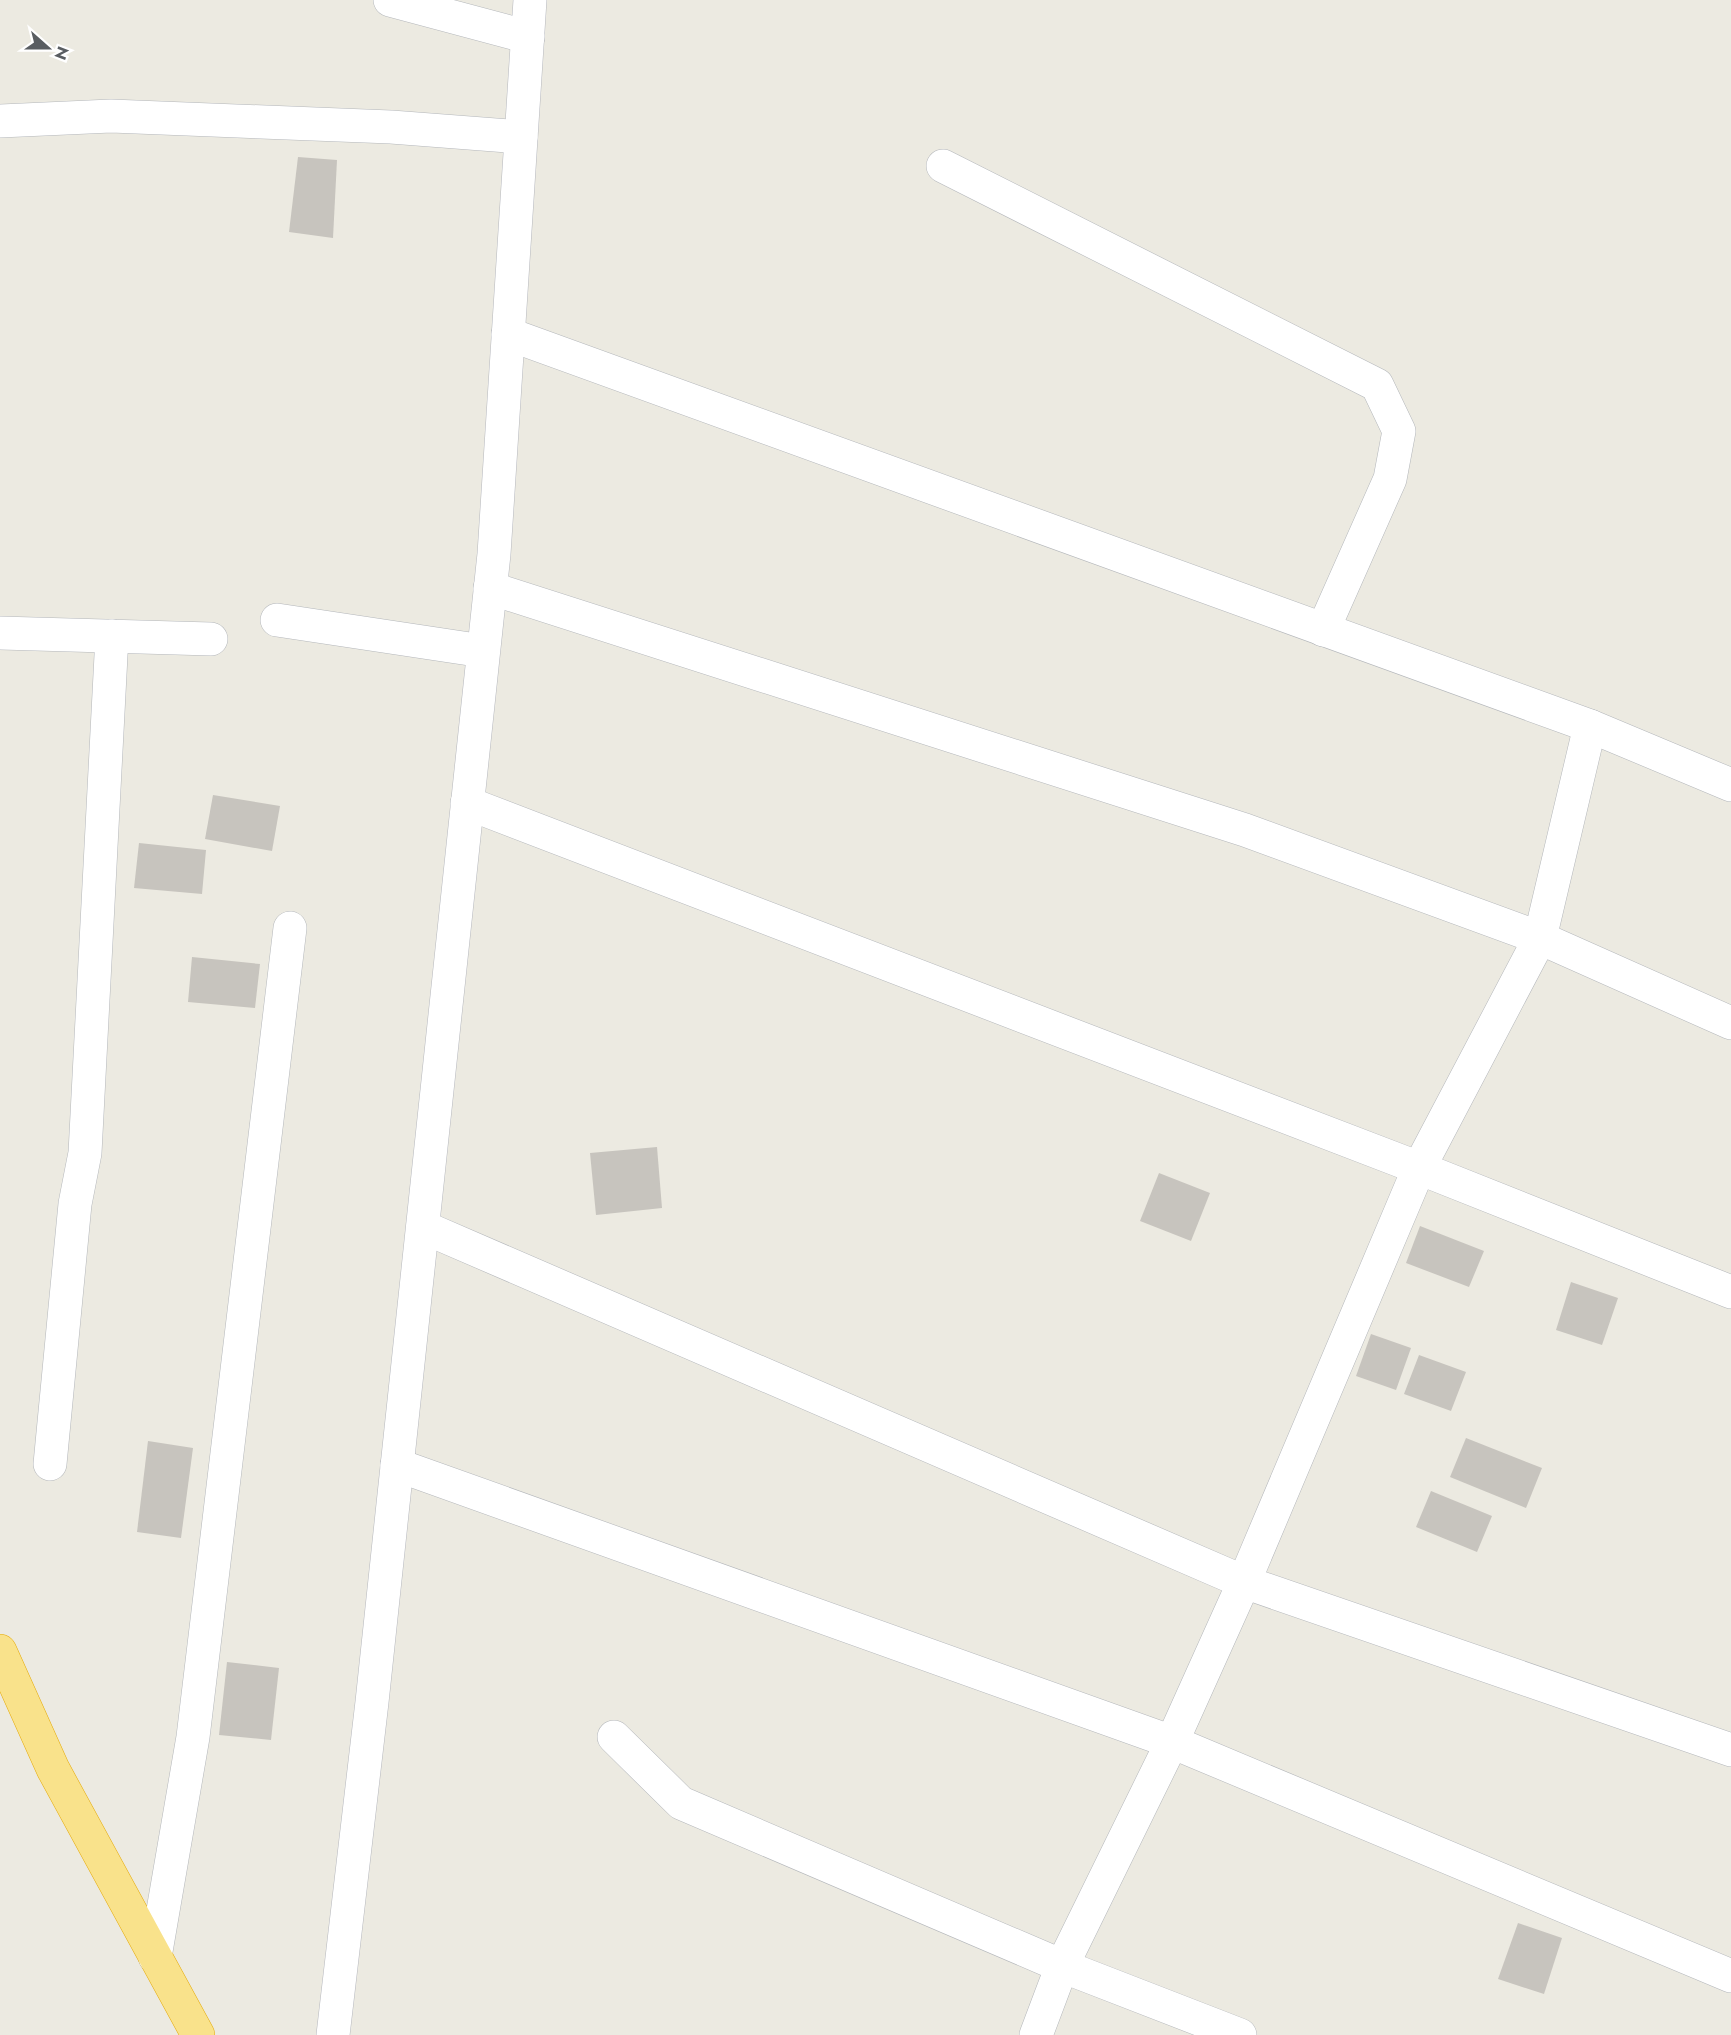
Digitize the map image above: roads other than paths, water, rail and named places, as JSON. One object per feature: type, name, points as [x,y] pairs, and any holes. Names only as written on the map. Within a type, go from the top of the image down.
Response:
[{"type":"highway","points":[[0,1651],[53,1769],[198,2035]]},
{"type":"street","points":[[390,0],[528,37]]},
{"type":"street","points":[[333,2035],[374,1690],[490,588],[530,0]]},
{"type":"street","points":[[0,121],[111,116],[391,127],[522,137]]},
{"type":"street","points":[[943,166],[1377,385],[1400,430],[1390,479],[1323,630]]},
{"type":"street","points":[[508,334],[1590,726],[1731,785]]},
{"type":"street","points":[[490,588],[1245,830],[1540,938],[1731,1023]]},
{"type":"street","points":[[277,620],[483,651]]},
{"type":"street","points":[[0,633],[211,639]]},
{"type":"street","points":[[50,1464],[75,1204],[85,1153],[112,636]]},
{"type":"street","points":[[1036,2035],[1062,1966],[1172,1742],[1244,1581],[1419,1168],[1540,938],[1590,726]]},
{"type":"street","points":[[467,803],[1419,1168],[1731,1292]]},
{"type":"street","points":[[155,1957],[193,1737],[290,928]]},
{"type":"street","points":[[423,1227],[1244,1581],[1731,1750]]},
{"type":"street","points":[[398,1465],[1172,1742],[1731,1976]]},
{"type":"street","points":[[614,1737],[681,1803],[1062,1966],[1240,2035]]}]
